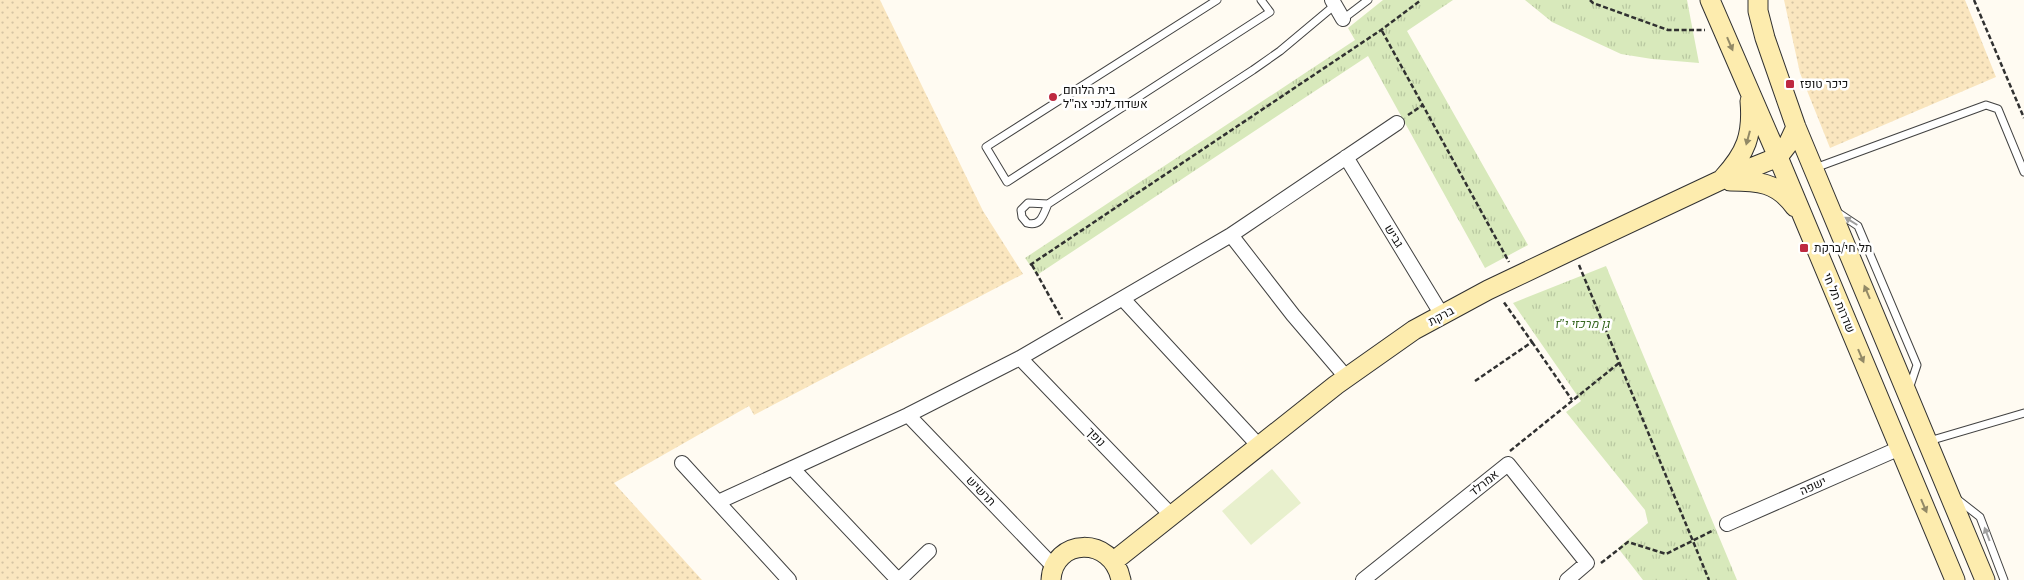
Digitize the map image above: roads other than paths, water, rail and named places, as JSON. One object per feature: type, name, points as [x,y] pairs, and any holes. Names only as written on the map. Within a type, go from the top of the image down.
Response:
[{"type":"main road","name":"שדרות תל חי","points":[[1710,0],[1750,90],[1954,580]]},
{"type":"main road","points":[[1758,0],[1758,11],[1765,38],[1796,126],[1929,440],[1985,580]]},
{"type":"main road","points":[[1721,180],[1743,154],[1747,143],[1752,118],[1750,90]]},
{"type":"main road","points":[[1778,158],[1788,144],[1796,126]]},
{"type":"main road","name":"ברקת","points":[[1114,561],[1346,377],[1414,330],[1488,290],[1721,180],[1778,158]]},
{"type":"main road","points":[[1721,180],[1758,181],[1768,184],[1789,198],[1804,220]]},
{"type":"main road","points":[[1052,574],[1061,557],[1071,550],[1082,547],[1094,548],[1105,553],[1114,561],[1119,570],[1121,580]]},
{"type":"street","points":[[1333,2],[1343,19]]},
{"type":"street","points":[[718,502],[908,415],[979,380],[1069,331],[1231,235],[1396,123]]},
{"type":"street","name":"גביש","points":[[1346,157],[1442,315]]},
{"type":"street","points":[[1231,235],[1293,315],[1346,377]]},
{"type":"street","points":[[1123,299],[1258,446]]},
{"type":"street","name":"נופך","points":[[1020,358],[1172,516]]},
{"type":"street","name":"תרשיש","points":[[908,415],[1052,574]]},
{"type":"street","name":"ישפה","points":[[1727,524],[1900,448]]},
{"type":"street","points":[[682,463],[789,580]]},
{"type":"street","name":"אמרלד","points":[[1363,580],[1508,464],[1588,563],[1567,580]]},
{"type":"street","points":[[792,468],[899,580],[929,551]]},
{"type":"lane","points":[[1217,0],[986,147],[1007,182],[1270,12],[1261,0]]},
{"type":"lane","points":[[1343,19],[1368,0]]},
{"type":"lane","points":[[1048,204],[1280,51],[1333,2]]},
{"type":"lane","points":[[1815,168],[1986,104],[1998,109],[2024,172]]},
{"type":"lane","points":[[1929,440],[2024,413]]},
{"type":"lane","points":[[1950,494],[1980,517],[2004,580]]},
{"type":"place","name":"כיכר טופז","points":[[1790,84]]},
{"type":"place","name":"בית הלוחם אשדוד לנכי צה\"ל","points":[[1053,97]]},
{"type":"place","name":"תל חי/ברקת","points":[[1804,248]]},
{"type":"park label","name":"גן מרכזי י\"ז","points":[[1582,324]]}]
